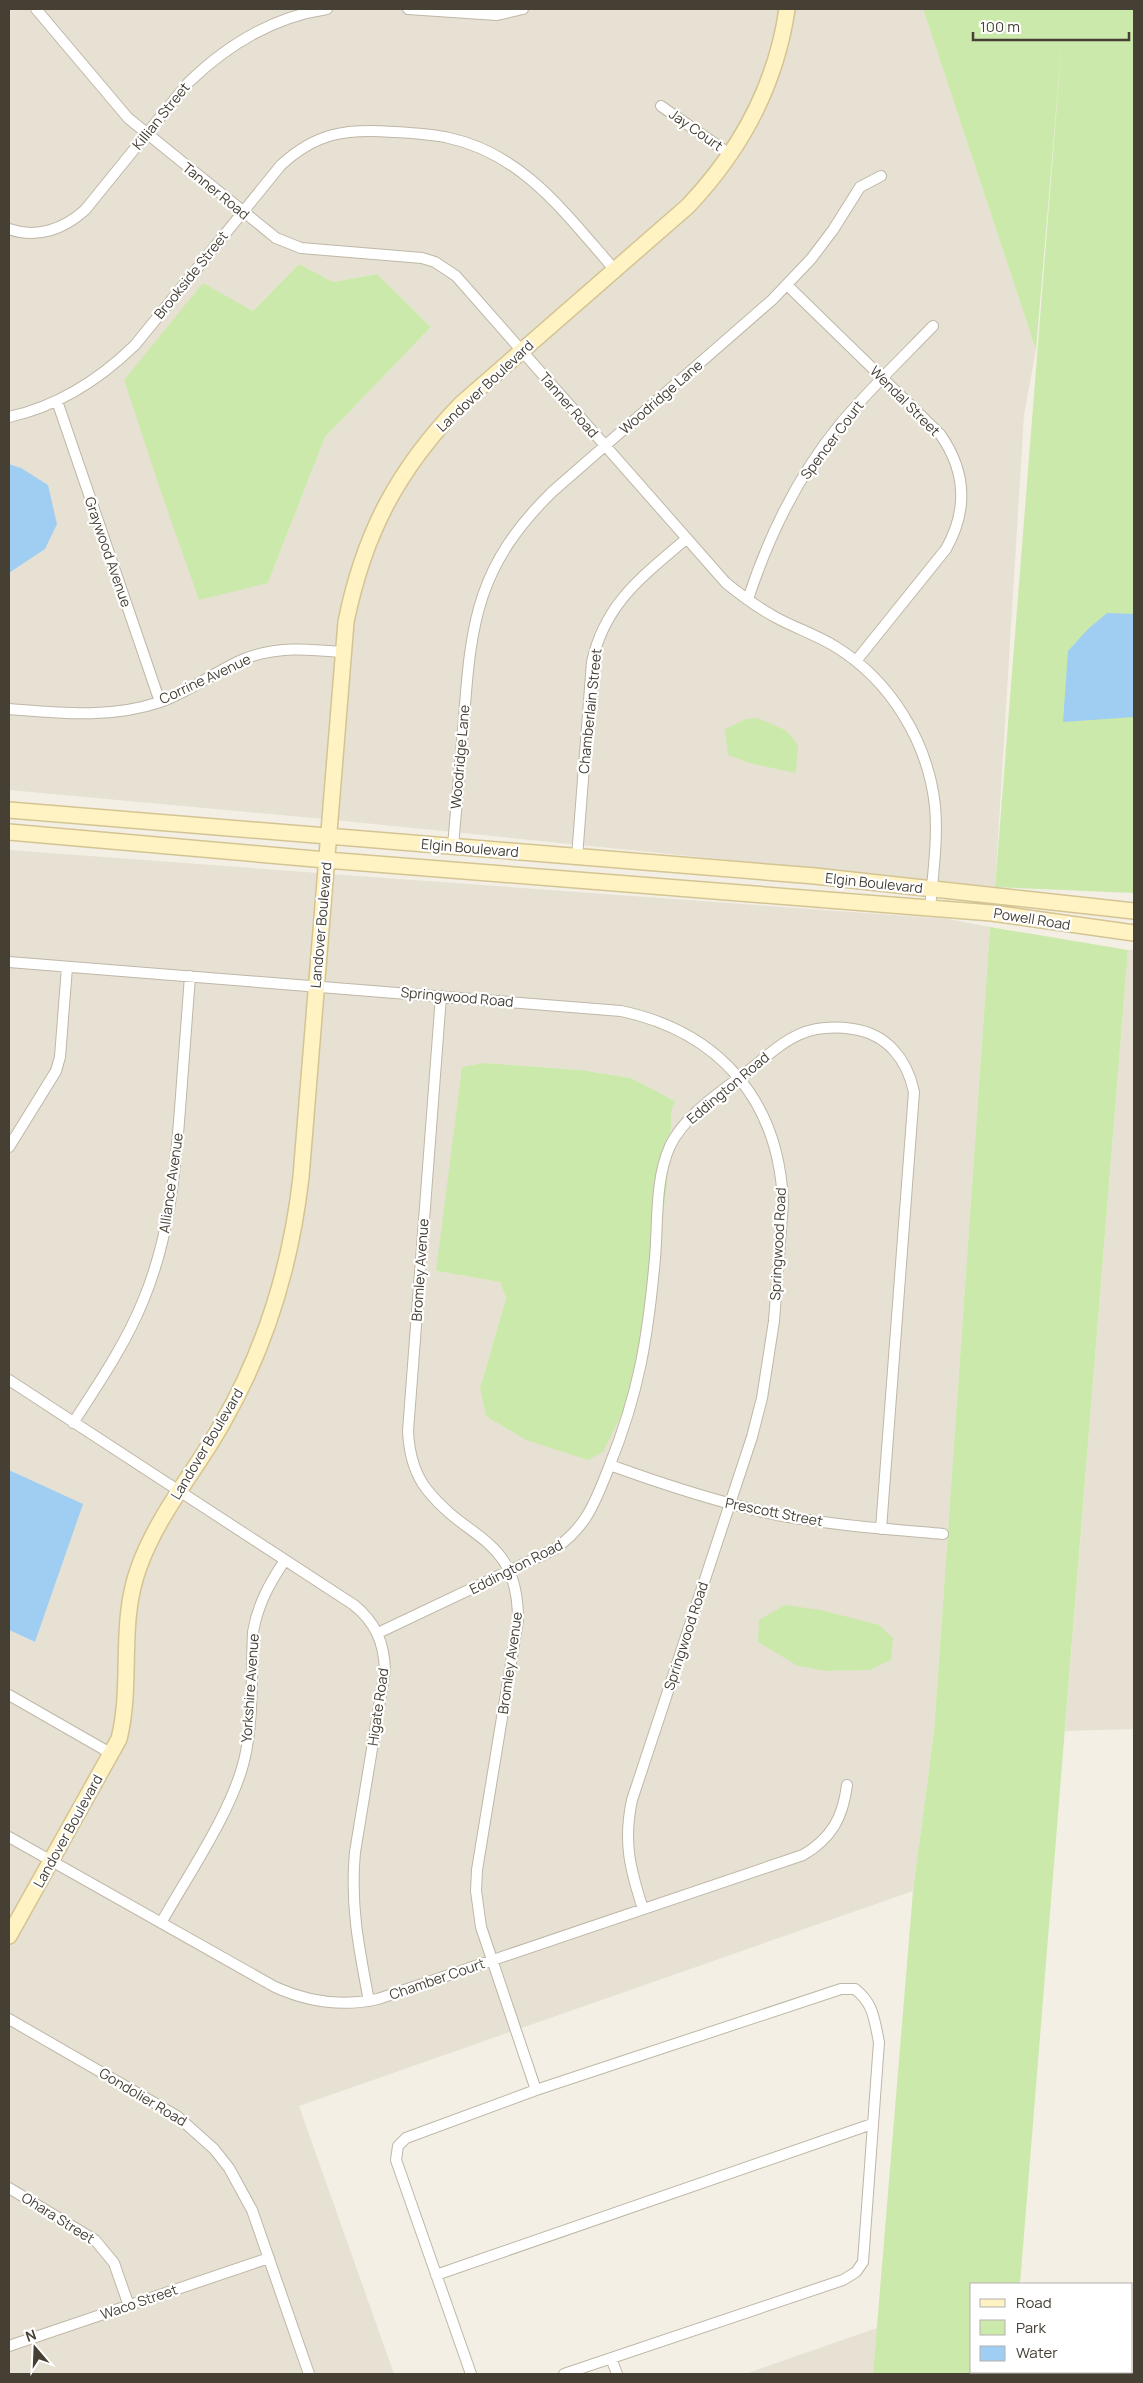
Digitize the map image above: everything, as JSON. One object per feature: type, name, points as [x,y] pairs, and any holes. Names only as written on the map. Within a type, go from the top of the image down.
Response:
[{"type":"main road","name":"Landover Boulevard","points":[[9,1936],[112,1754],[123,1723],[127,1622],[131,1596],[147,1547],[240,1392],[260,1347],[282,1284],[297,1213],[342,652],[347,614],[361,561],[381,512],[401,477],[438,429],[462,404],[688,206],[731,155],[756,113],[771,77],[779,52],[787,9]]},
{"type":"main road","name":"Elgin Boulevard","points":[[9,810],[815,876],[932,889]]},
{"type":"main road","name":"Elgin Boulevard","points":[[9,832],[326,860],[930,908]]},
{"type":"main road","name":"Powell Road","points":[[932,889],[1134,911]]},
{"type":"main road","name":"Powell Road","points":[[930,908],[992,913],[1134,932]]},
{"type":"street","name":"Tanner Road","points":[[36,9],[112,100],[146,134],[276,238],[300,248],[412,257],[435,262],[456,276],[686,540],[726,583],[776,618],[838,647],[856,661],[892,698],[909,725],[925,760],[935,806],[936,831],[930,908]]},
{"type":"street","name":"Killian Street","points":[[9,229],[36,233],[62,227],[75,219],[188,83],[223,51],[261,29],[282,20],[327,9]]},
{"type":"street","points":[[408,9],[498,15],[523,9]]},
{"type":"street","name":"Jay Court","points":[[660,106],[731,155]]},
{"type":"street","name":"Brookside Street","points":[[9,417],[57,401],[98,378],[135,345],[287,159],[309,143],[325,136],[358,130],[432,135],[472,144],[492,152],[532,178],[547,192],[615,270]]},
{"type":"street","name":"Woodridge Lane","points":[[453,846],[469,649],[481,599],[492,572],[520,527],[552,492],[787,286],[833,230],[860,187],[881,176]]},
{"type":"street","name":"Wendal Street","points":[[787,286],[933,427],[949,446],[960,474],[962,503],[954,534],[946,549],[856,661]]},
{"type":"street","name":"Spencer Court","points":[[748,600],[772,535],[804,475],[842,422],[933,326]]},
{"type":"street","name":"Graywood Avenue","points":[[57,401],[160,702]]},
{"type":"street","name":"Chamberlain Street","points":[[576,857],[592,662],[596,645],[602,629],[620,599],[686,540]]},
{"type":"street","name":"Corrine Avenue","points":[[9,709],[80,714],[106,713],[160,702],[186,691],[237,662],[264,653],[305,649],[342,652]]},
{"type":"street","name":"Springwood Road","points":[[9,962],[621,1011],[666,1024],[704,1045],[739,1078],[760,1110],[771,1132],[778,1156],[783,1203],[769,1359],[752,1437],[632,1800],[628,1819],[628,1859],[643,1909]]},
{"type":"street","points":[[9,1147],[56,1071],[60,1057],[67,966]]},
{"type":"street","name":"Alliance Avenue","points":[[73,1423],[115,1358],[131,1328],[152,1278],[164,1239],[175,1169],[190,976]]},
{"type":"street","name":"Bromley Avenue","points":[[442,996],[408,1431],[409,1448],[413,1464],[427,1491],[439,1504],[493,1547],[509,1572],[516,1590],[518,1620],[476,1891],[481,1926],[536,2090]]},
{"type":"street","name":"Eddington Road","points":[[378,1633],[554,1550],[578,1530],[588,1516],[610,1465],[628,1416],[644,1357],[650,1320],[662,1171],[665,1158],[679,1131],[689,1120],[739,1078],[787,1039],[805,1030],[825,1027],[853,1029],[878,1037],[898,1054],[911,1077],[914,1105],[881,1529]]},
{"type":"street","points":[[9,1380],[73,1423]]},
{"type":"street","name":"Higate Road","points":[[73,1423],[354,1605],[371,1622],[378,1633],[382,1645],[384,1670],[352,1880],[355,1930],[369,2001]]},
{"type":"street","name":"Prescott Street","points":[[610,1465],[659,1483],[730,1504],[821,1522],[943,1534]]},
{"type":"street","name":"Yorkshire Avenue","points":[[161,1923],[228,1804],[237,1783],[248,1737],[253,1632],[256,1615],[268,1586],[285,1560]]},
{"type":"street","points":[[9,1695],[112,1754]]},
{"type":"street","name":"Chamber Court","points":[[9,1837],[291,1994],[328,2003],[369,2001],[803,1854],[816,1847],[831,1833],[841,1816],[847,1785]]},
{"type":"street","points":[[471,2374],[396,2160],[398,2146],[406,2138],[536,2090],[841,1989],[855,1989],[867,1998],[873,2014],[878,2042],[863,2262],[856,2272],[843,2280],[564,2374]]},
{"type":"street","name":"Gondolier Road","points":[[9,2019],[158,2104],[196,2131],[219,2155],[242,2189],[269,2258],[309,2374]]},
{"type":"street","points":[[436,2275],[872,2124]]},
{"type":"street","name":"Ohara Street","points":[[9,2188],[95,2240],[114,2263],[121,2277],[129,2306]]},
{"type":"street","name":"Waco Street","points":[[9,2346],[269,2258]]},
{"type":"street","points":[[611,2358],[617,2374]]},
{"type":"shaded area","points":[[9,9],[781,9],[766,75],[727,151],[684,201],[458,400],[367,529],[324,819],[9,790],[9,573],[45,549],[21,468],[9,464]],"holes":[[[299,264],[333,282],[377,274],[431,327],[325,437],[268,583],[253,311]]]},
{"type":"shaded area","points":[[792,9],[923,9],[1036,350],[1024,415],[995,887],[334,820],[351,623],[376,535],[423,456],[465,409],[736,159],[764,108]]},
{"type":"shaded area","points":[[9,850],[319,873],[296,1175],[277,1282],[235,1389],[142,1544],[113,1737],[9,1925],[9,1630],[34,1642],[82,1504],[9,1470]]},
{"type":"shaded area","points":[[330,874],[948,919],[990,927],[934,1731],[913,1891],[299,2106],[394,2374],[9,2374],[9,1948],[117,1757],[136,1597],[151,1550],[276,1323]],"holes":[[[485,1063],[581,1070],[631,1078],[675,1101],[672,1109],[667,1188],[646,1322],[480,1388],[506,1298],[500,1282],[436,1271]],[[891,1660],[870,1670],[827,1671]]]},
{"type":"shaded area","points":[[1128,950],[1134,950],[1134,1729],[1065,1731]]},
{"type":"shaded area","points":[[877,2328],[873,2374],[745,2374]]},
{"type":"green space","points":[[923,9],[1134,9],[1134,893],[995,887],[1063,28],[1036,350]]},
{"type":"green space","points":[[299,264],[333,282],[377,274],[431,327],[325,437],[268,583],[199,600],[124,380],[203,283],[253,311]]},
{"type":"green space","points":[[758,718],[787,731],[798,745],[796,773],[749,763],[728,755],[725,729],[746,719]]},
{"type":"green space","points":[[990,927],[1128,950],[1020,2283],[970,2283],[970,2373],[1013,2374],[873,2374],[913,1891],[934,1731]]},
{"type":"green space","points":[[485,1063],[581,1070],[631,1078],[675,1101],[672,1109],[667,1188],[646,1322],[628,1401],[603,1452],[588,1460],[526,1440],[486,1416],[480,1388],[506,1298],[500,1282],[436,1271],[462,1067]]},
{"type":"green space","points":[[785,1605],[821,1610],[879,1625],[893,1638],[891,1660],[870,1670],[827,1671],[798,1666],[758,1642],[759,1620]]},
{"type":"water","points":[[9,464],[21,468],[48,485],[57,524],[45,549],[9,573]]},
{"type":"water","points":[[1107,613],[1134,614],[1134,717],[1063,722],[1068,651],[1088,629]]},
{"type":"water","points":[[9,1470],[83,1504],[35,1642],[9,1630]]}]
